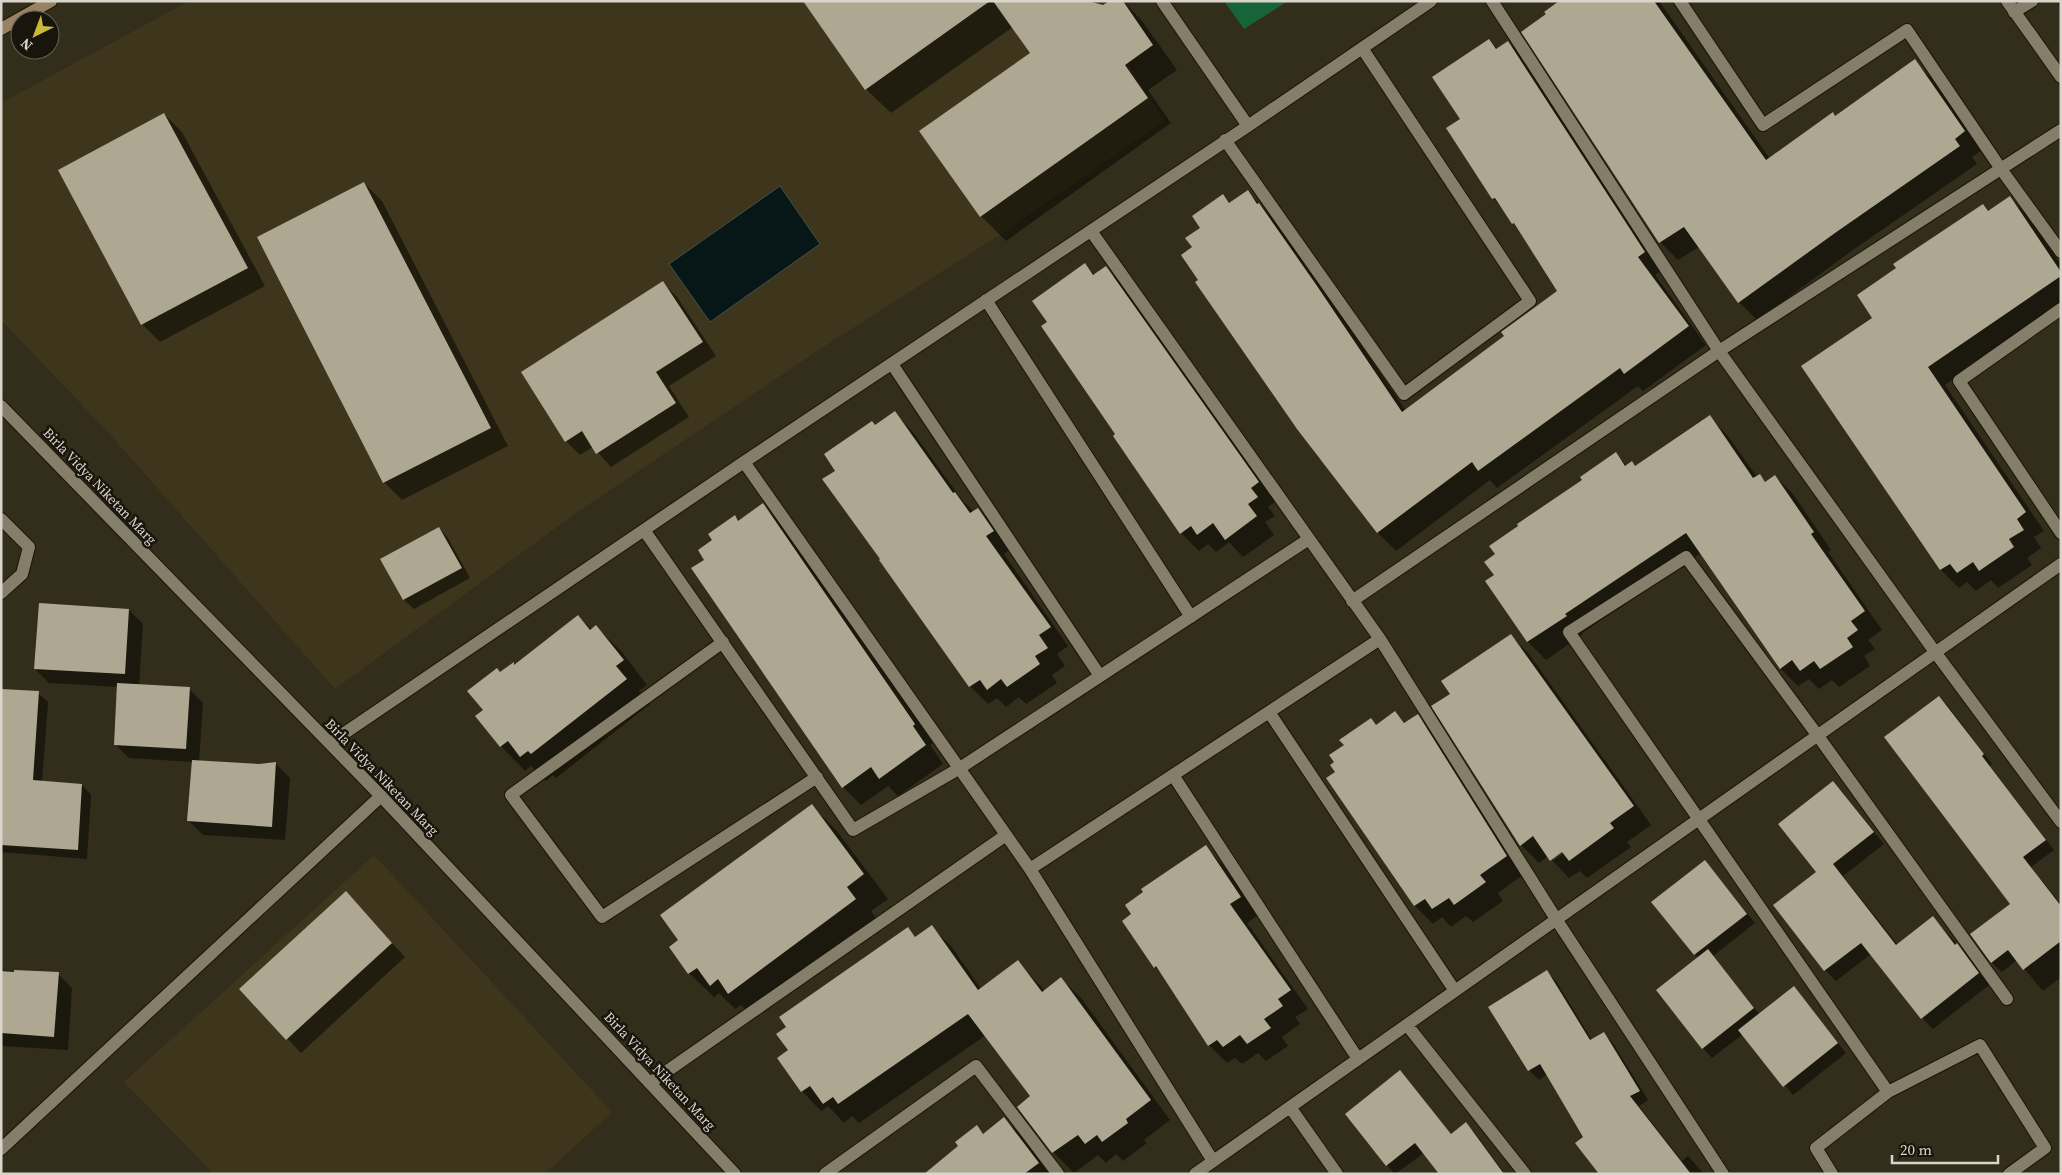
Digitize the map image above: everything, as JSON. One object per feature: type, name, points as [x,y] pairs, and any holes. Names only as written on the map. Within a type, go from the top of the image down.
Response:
[{"type":"main road","points":[[1,29],[51,1]]},
{"type":"street","points":[[1162,1],[1248,126]]},
{"type":"street","points":[[330,743],[744,462],[1248,126],[1431,1]]},
{"type":"street","points":[[1492,1],[1719,350],[1935,652],[2061,822]]},
{"type":"street","points":[[1680,1],[1763,125],[1907,30],[2001,169],[2061,252]]},
{"type":"street","points":[[2032,1],[2010,6],[2061,77]]},
{"type":"street","points":[[1225,140],[1404,394],[1530,301],[1362,48]]},
{"type":"street","points":[[1352,601],[1719,350],[2061,130]]},
{"type":"street","points":[[1091,231],[1380,639],[1556,919],[1722,1174]]},
{"type":"street","points":[[986,300],[1191,616]]},
{"type":"street","points":[[2061,309],[1959,381],[2061,533]]},
{"type":"street","points":[[892,364],[1100,676]]},
{"type":"street","name":"Birla Vidya Niketan Marg","points":[[1,406],[381,796],[735,1174]]},
{"type":"street","points":[[744,462],[1030,869],[1213,1161]]},
{"type":"street","points":[[1,519],[29,547],[22,574],[1,593]]},
{"type":"street","points":[[644,530],[854,830],[960,768],[1309,539]]},
{"type":"street","points":[[1888,1092],[1569,632],[1686,557],[1818,736],[2007,999]]},
{"type":"street","points":[[1195,1174],[2061,564]]},
{"type":"street","points":[[1030,869],[1380,639]]},
{"type":"street","points":[[723,642],[511,795],[602,917],[817,778]]},
{"type":"street","points":[[1269,712],[1455,991]]},
{"type":"street","points":[[1173,775],[1358,1059]]},
{"type":"street","points":[[1,1149],[381,796]]},
{"type":"street","points":[[650,1083],[1006,834]]},
{"type":"street","points":[[1407,1024],[1525,1174]]},
{"type":"street","points":[[1832,1174],[1816,1148],[1888,1092],[1980,1045],[2045,1148],[2009,1174]]},
{"type":"street","points":[[826,1174],[976,1066],[1058,1174]]},
{"type":"street","points":[[1290,1107],[1337,1174]]},
{"type":"shaded area","points":[[189,1],[1089,1],[1164,121],[1009,229],[834,340],[579,511],[335,689],[106,430],[1,320],[1,103]]},
{"type":"shaded area","points":[[780,186],[820,244],[710,322],[669,264]]},
{"type":"shaded area","points":[[374,855],[612,1112],[545,1174],[214,1174],[124,1082]]},
{"type":"green space","points":[[1224,1],[1288,1],[1244,29]]},
{"type":"building","points":[[803,1],[990,1],[865,90]]},
{"type":"building","points":[[993,1],[1088,1],[1103,5],[1109,1],[1123,1],[1153,45],[1125,65],[1148,98],[980,217],[919,131],[1030,53]]},
{"type":"building","points":[[1559,1],[1654,1],[1766,160],[1833,112],[1835,116],[1915,59],[1965,131],[1955,139],[1960,146],[1738,303],[1684,227],[1659,243],[1521,32],[1546,14],[1544,12]]},
{"type":"building","points":[[1489,39],[1496,49],[1508,41],[1645,252],[1638,257],[1689,326],[1624,374],[1620,368],[1478,471],[1472,462],[1377,533],[1297,429],[1195,282],[1198,280],[1181,255],[1192,247],[1185,238],[1200,228],[1192,216],[1223,194],[1229,203],[1248,190],[1315,283],[1402,412],[1504,336],[1501,332],[1557,291],[1514,223],[1512,224],[1495,198],[1492,199],[1446,128],[1460,119],[1432,77]]},
{"type":"building","points":[[164,113],[248,268],[141,325],[58,170]]},
{"type":"building","points":[[364,182],[491,428],[383,483],[257,237]]},
{"type":"building","points":[[2010,196],[2061,272],[2061,276],[1928,367],[2026,512],[2017,519],[2024,530],[2009,539],[2014,547],[1979,571],[1973,562],[1957,573],[1950,564],[1940,570],[1801,366],[1872,318],[1857,295],[1896,268],[1893,264],[1983,204],[1988,211]]},
{"type":"building","points":[[1085,263],[1093,275],[1106,266],[1259,482],[1251,488],[1258,497],[1248,504],[1257,516],[1225,540],[1213,523],[1197,535],[1191,526],[1180,534],[1113,436],[1115,434],[1041,326],[1047,322],[1032,301]]},
{"type":"building","points":[[663,281],[703,342],[656,372],[676,403],[596,454],[582,431],[565,442],[521,372]]},
{"type":"building","points":[[895,411],[953,493],[955,492],[970,513],[978,508],[994,531],[986,536],[1051,627],[1039,635],[1048,648],[1035,656],[1040,664],[1007,687],[1001,679],[987,690],[980,680],[969,687],[822,479],[835,471],[824,454],[872,421],[875,425]]},
{"type":"building","points":[[1710,415],[1753,478],[1760,474],[1765,482],[1775,475],[1814,532],[1811,534],[1865,611],[1851,621],[1858,630],[1847,638],[1853,647],[1820,669],[1814,661],[1800,671],[1792,660],[1780,669],[1686,533],[1565,614],[1567,616],[1527,642],[1485,581],[1494,575],[1484,562],[1495,554],[1489,546],[1518,526],[1517,524],[1582,480],[1580,477],[1616,452],[1625,466],[1632,461],[1635,466]]},
{"type":"building","points":[[763,503],[915,724],[913,726],[926,745],[879,779],[871,767],[842,788],[691,568],[704,560],[698,550],[712,540],[708,534],[735,515],[738,521]]},
{"type":"building","points":[[439,527],[462,568],[403,600],[380,559]]},
{"type":"building","points":[[39,603],[129,609],[125,674],[34,669]]},
{"type":"building","points":[[578,615],[590,630],[596,625],[624,660],[616,666],[627,679],[531,754],[528,751],[520,757],[508,741],[500,747],[475,716],[483,710],[467,691],[497,668],[500,672],[514,662],[514,665]]},
{"type":"building","points":[[1511,634],[1634,806],[1610,823],[1614,828],[1569,861],[1562,852],[1550,861],[1533,836],[1520,846],[1431,706],[1450,694],[1441,681]]},
{"type":"building","points":[[117,683],[190,687],[186,749],[114,745]]},
{"type":"building","points":[[1,689],[39,691],[33,780],[82,784],[78,850],[1,845]]},
{"type":"building","points":[[1939,696],[1984,754],[1982,756],[2046,840],[2023,857],[2061,906],[2061,941],[2023,970],[2008,950],[1991,963],[1970,934],[2010,904],[1884,737]]},
{"type":"building","points":[[1395,711],[1404,723],[1418,714],[1507,856],[1480,875],[1486,882],[1454,905],[1449,898],[1432,909],[1425,899],[1414,906],[1326,778],[1335,772],[1330,765],[1334,762],[1329,755],[1344,745],[1339,740],[1371,718],[1376,725]]},
{"type":"building","points":[[192,760],[259,764],[276,762],[272,827],[187,821]]},
{"type":"building","points":[[1833,781],[1874,832],[1833,864],[1896,945],[1933,916],[1955,945],[1957,943],[1979,973],[1921,1019],[1861,943],[1824,971],[1773,905],[1816,872],[1778,824]]},
{"type":"building","points":[[812,804],[864,874],[847,887],[856,899],[728,994],[718,979],[710,986],[697,968],[688,974],[669,947],[678,940],[660,915]]},
{"type":"building","points":[[1206,845],[1241,897],[1230,904],[1291,990],[1278,999],[1283,1006],[1264,1019],[1271,1028],[1247,1044],[1240,1035],[1223,1047],[1217,1040],[1208,1046],[1156,966],[1154,968],[1122,921],[1131,914],[1125,905],[1143,892],[1141,889]]},
{"type":"building","points":[[1705,860],[1747,914],[1694,955],[1651,902]]},
{"type":"building","points":[[346,891],[392,943],[286,1040],[239,989]]},
{"type":"building","points":[[932,925],[978,990],[1018,960],[1042,992],[1061,977],[1151,1100],[1126,1119],[1128,1123],[1102,1142],[1097,1135],[1085,1144],[1078,1135],[1052,1153],[1017,1107],[1030,1096],[968,1014],[838,1104],[833,1097],[823,1104],[810,1086],[801,1092],[777,1058],[788,1050],[776,1034],[786,1027],[779,1017],[908,927],[915,937]]},
{"type":"building","points":[[1708,949],[1754,1008],[1702,1049],[1656,990]]},
{"type":"building","points":[[14,970],[59,972],[54,1037],[1,1033],[1,971],[14,972]]},
{"type":"building","points":[[1547,970],[1590,1040],[1604,1032],[1640,1091],[1630,1096],[1691,1174],[1599,1174],[1575,1143],[1583,1137],[1540,1064],[1528,1071],[1488,1007]]},
{"type":"building","points":[[1794,986],[1838,1043],[1783,1087],[1738,1030]]},
{"type":"building","points":[[1400,1070],[1451,1134],[1466,1122],[1504,1174],[1439,1174],[1415,1143],[1386,1166],[1345,1114]]},
{"type":"building","points":[[1004,1117],[1039,1163],[1024,1174],[924,1174],[958,1146],[955,1142],[977,1125],[983,1134]]}]
